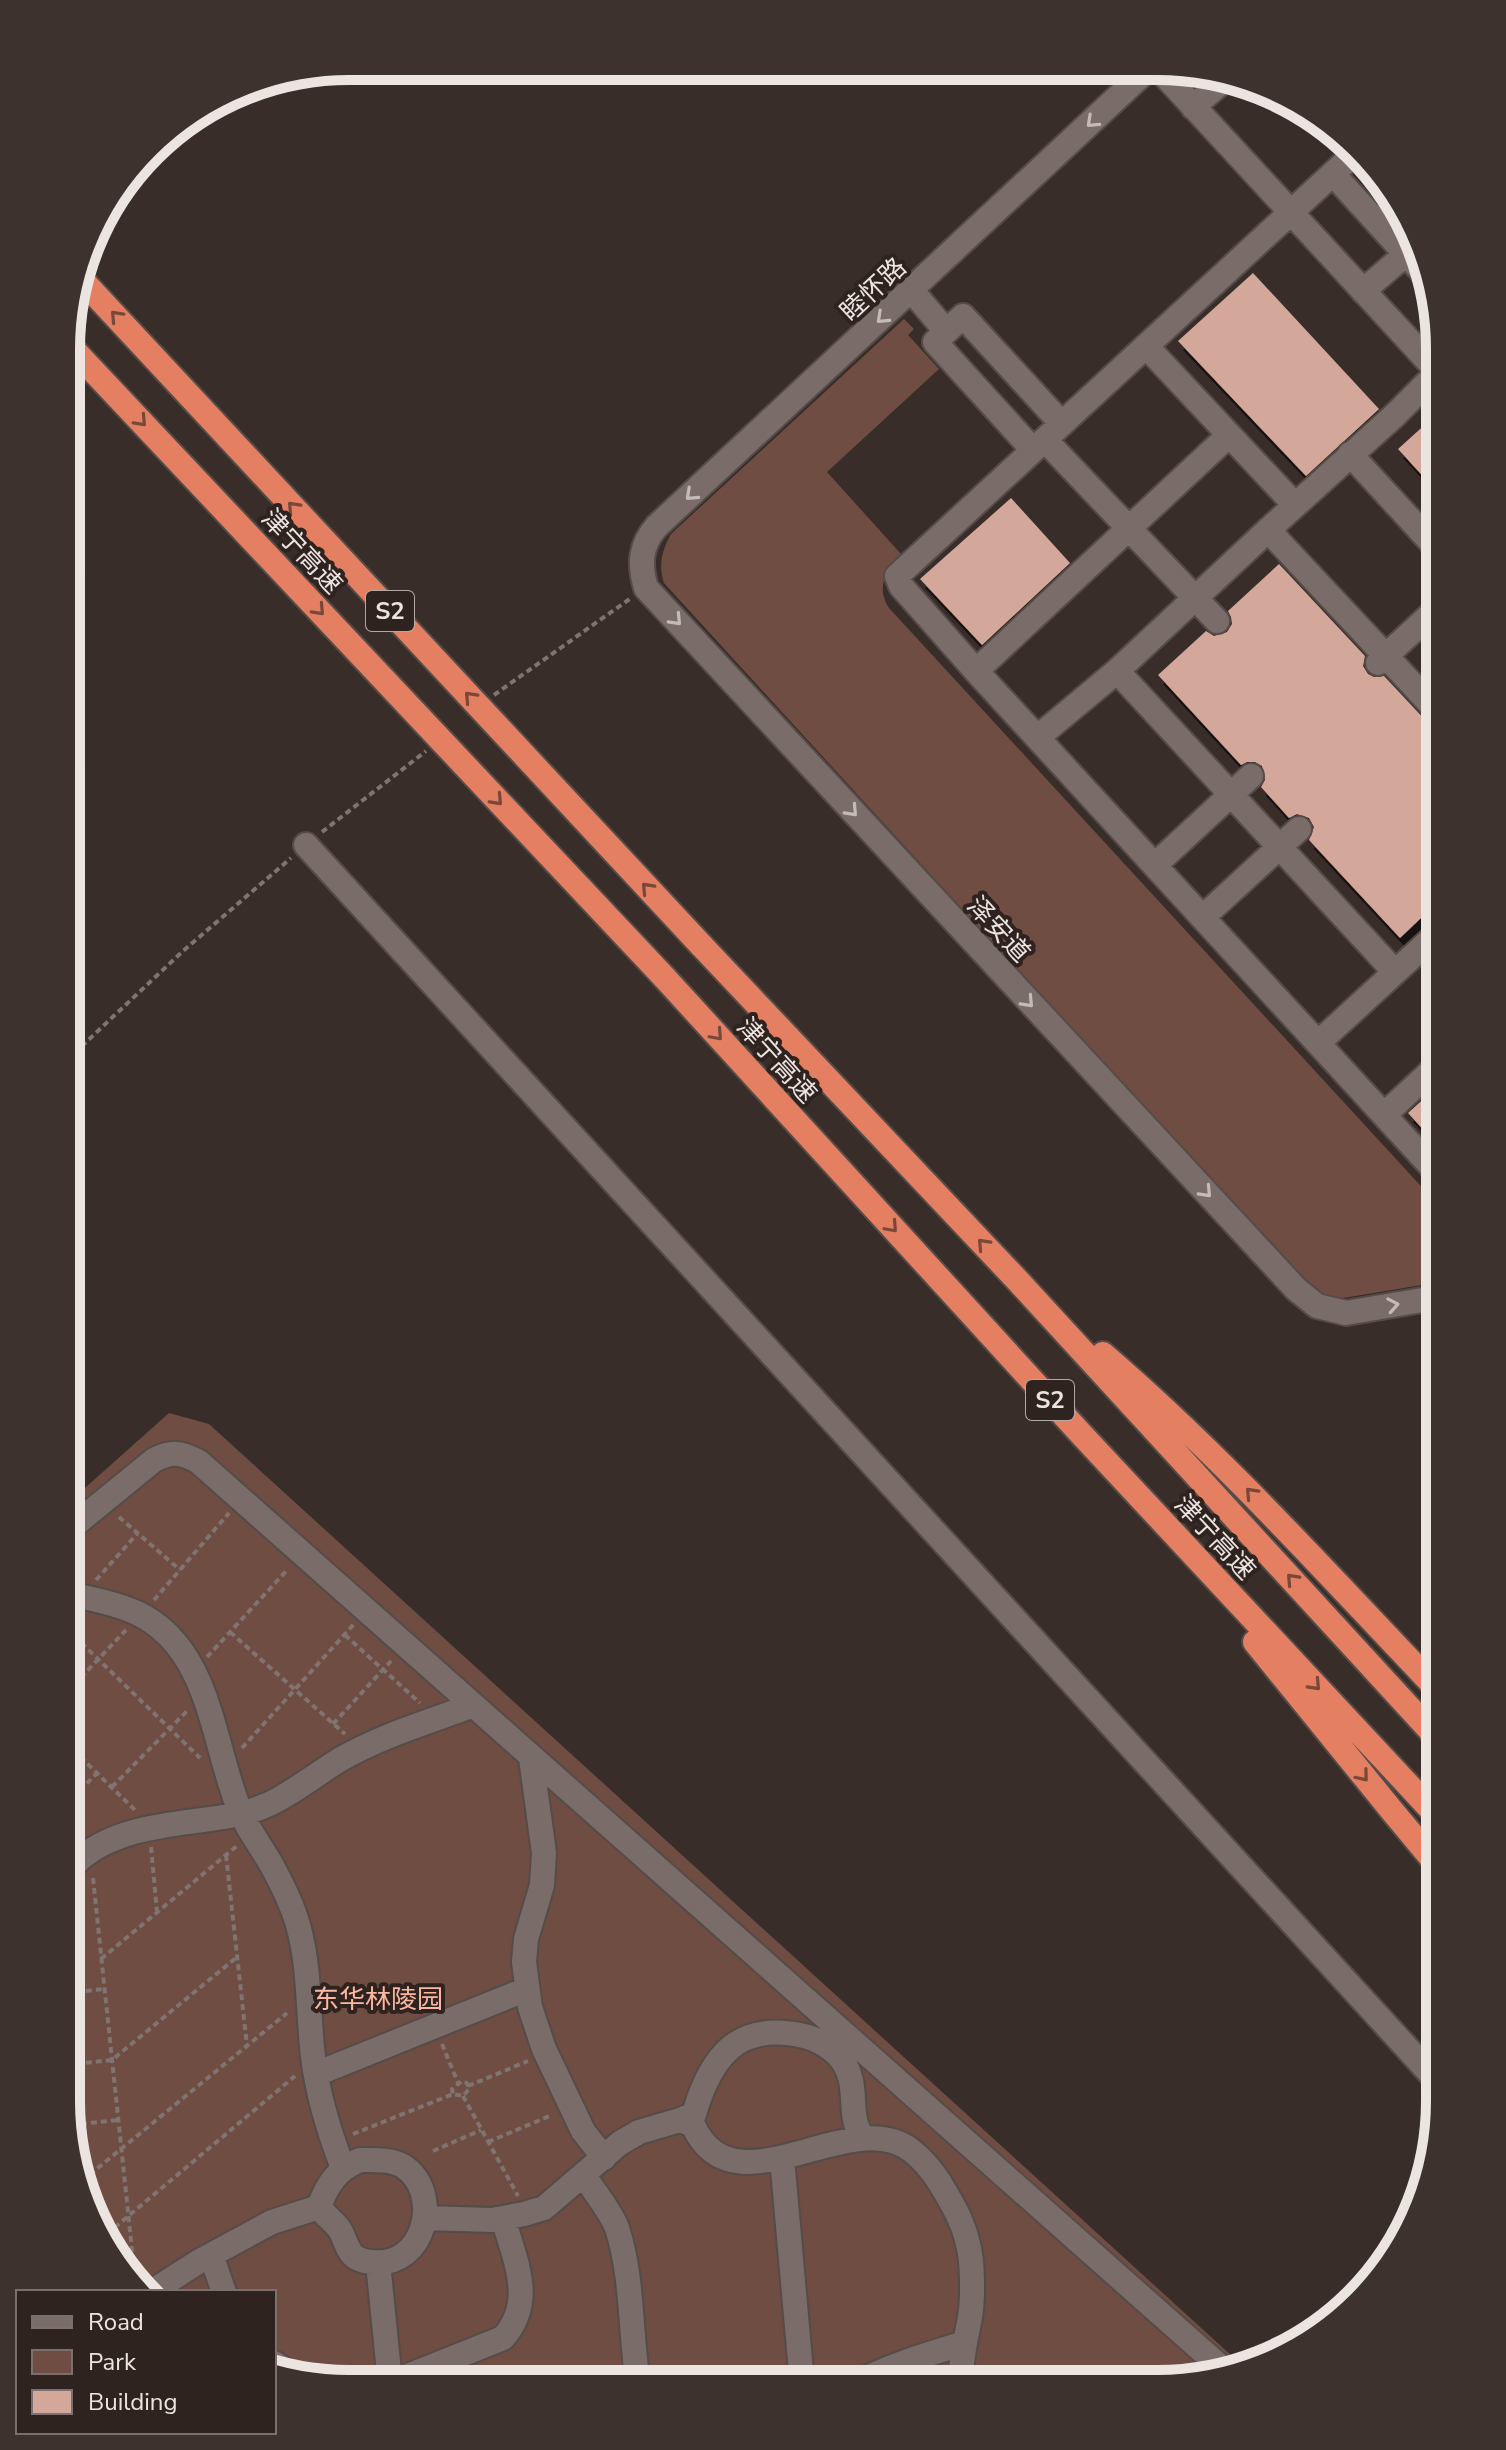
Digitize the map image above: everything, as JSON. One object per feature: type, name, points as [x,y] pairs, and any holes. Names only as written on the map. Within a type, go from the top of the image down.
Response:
[{"type":"highway","name":"津宁高速","points":[[88,286],[1019,1282],[1425,1725]]},
{"type":"highway","name":"津宁高速","points":[[80,357],[664,977],[1082,1435],[1425,1803]]},
{"type":"highway","points":[[1019,1282],[1156,1399],[1225,1465],[1425,1676]]},
{"type":"highway","points":[[1082,1435],[1425,1850]]},
{"type":"street","name":"睦怀路","points":[[646,588],[641,554],[646,538],[657,526],[1136,80]]},
{"type":"street","points":[[1169,81],[1426,355]]},
{"type":"street","points":[[1193,107],[1216,87]]},
{"type":"street","points":[[1348,160],[897,576],[901,586],[976,671],[1426,1160]]},
{"type":"street","points":[[1333,174],[1411,259]]},
{"type":"street","points":[[1363,291],[1406,254]]},
{"type":"street","points":[[912,291],[946,331]]},
{"type":"street","points":[[1047,438],[963,316],[935,342],[1047,438],[1217,621]]},
{"type":"street","points":[[1146,346],[1295,505]]},
{"type":"street","points":[[1038,737],[1196,599],[1395,415],[1426,379]]},
{"type":"street","points":[[976,671],[1228,436]]},
{"type":"street","points":[[1350,454],[1426,537]]},
{"type":"street","points":[[1268,530],[1382,659],[1426,700]]},
{"type":"street","name":"泽安道","points":[[646,588],[1296,1289],[1317,1306],[1346,1313],[1425,1299]]},
{"type":"street","points":[[1382,659],[1426,619]]},
{"type":"street","points":[[1117,671],[1395,972]]},
{"type":"street","points":[[1155,865],[1251,776]]},
{"type":"street","points":[[1203,917],[1299,829]]},
{"type":"street","points":[[306,845],[1425,2068]]},
{"type":"street","points":[[1318,1043],[1426,944]]},
{"type":"street","points":[[1384,1115],[1426,1076]]},
{"type":"street","points":[[80,1520],[154,1460],[178,1452],[199,1462],[1216,2363]]},
{"type":"street","points":[[80,1597],[121,1606],[141,1615],[173,1641],[195,1670],[226,1773],[247,1824],[271,1863],[297,1923],[320,2096],[343,2168]]},
{"type":"street","points":[[80,1859],[109,1842],[151,1829],[247,1824],[269,1805],[361,1749],[471,1706]]},
{"type":"street","points":[[531,1758],[544,1853],[542,1885],[526,1939],[524,1962],[527,1989],[546,2054],[583,2131],[604,2158]]},
{"type":"street","points":[[315,2067],[435,2026],[527,1989]]},
{"type":"street","points":[[689,2120],[709,2073],[737,2043],[754,2034],[794,2034],[810,2038],[842,2059],[852,2078],[854,2135]]},
{"type":"street","points":[[425,2218],[514,2216],[544,2208],[620,2143],[639,2132],[689,2120]]},
{"type":"street","points":[[689,2120],[706,2145],[726,2159],[760,2161],[782,2158],[854,2135],[911,2149],[935,2176],[957,2210],[969,2246],[971,2313],[960,2370]]},
{"type":"street","points":[[782,2158],[801,2370]]},
{"type":"street","points":[[157,2288],[272,2222],[319,2207],[331,2181],[343,2168],[360,2160],[403,2166],[421,2190],[425,2218],[413,2246],[405,2256],[392,2262],[378,2263],[353,2256],[337,2226],[319,2207]]},
{"type":"street","points":[[584,2175],[616,2225],[626,2265],[636,2370]]},
{"type":"street","points":[[422,2370],[503,2338],[514,2325],[522,2291],[514,2216]]},
{"type":"street","points":[[211,2255],[223,2290]]},
{"type":"street","points":[[378,2263],[391,2370]]},
{"type":"street","points":[[884,2370],[965,2343]]},
{"type":"path","points":[[486,702],[646,588]]},
{"type":"path","points":[[80,1048],[183,951],[306,845],[436,742]]},
{"type":"path","points":[[80,1678],[141,1615],[241,1500]]},
{"type":"path","points":[[102,1502],[180,1570]]},
{"type":"path","points":[[80,1590],[137,1534]]},
{"type":"path","points":[[195,1670],[301,1554]]},
{"type":"path","points":[[80,1642],[218,1775],[226,1773],[295,1689],[366,1611]]},
{"type":"path","points":[[230,1632],[361,1749]]},
{"type":"path","points":[[345,1635],[427,1710]]},
{"type":"path","points":[[333,1724],[404,1646]]},
{"type":"path","points":[[112,1787],[204,1694]]},
{"type":"path","points":[[80,1757],[151,1829],[157,1912]]},
{"type":"path","points":[[80,1791],[97,1773]]},
{"type":"path","points":[[101,1959],[226,1855],[247,1824]]},
{"type":"path","points":[[90,1853],[133,2261]]},
{"type":"path","points":[[226,1855],[247,2046]]},
{"type":"path","points":[[80,2063],[112,2060],[237,1957]]},
{"type":"path","points":[[80,1992],[104,1989]]},
{"type":"path","points":[[90,2174],[307,1996]]},
{"type":"path","points":[[435,2026],[458,2083]]},
{"type":"path","points":[[468,2086],[546,2054]]},
{"type":"path","points":[[113,2229],[315,2067]]},
{"type":"path","points":[[453,2094],[452,2089],[458,2083],[462,2081],[468,2086]]},
{"type":"path","points":[[463,2096],[468,2086]]},
{"type":"path","points":[[333,2142],[453,2094],[463,2096]]},
{"type":"path","points":[[463,2096],[517,2193],[514,2216]]},
{"type":"path","points":[[488,2142],[559,2112]]},
{"type":"path","points":[[81,2124],[118,2120]]},
{"type":"path","points":[[433,2151],[481,2130]]},
{"type":"green space","points":[[904,319],[914,329],[908,335],[939,369],[827,472],[901,554],[884,579],[883,593],[889,608],[1426,1191],[1425,1284],[1337,1299],[1324,1296],[1304,1283],[664,583],[662,558],[671,534]]},
{"type":"green space","name":"东华林陵园","points":[[169,1413],[209,1424],[1234,2358],[1209,2365],[1157,2370],[314,2368],[276,2360],[276,2290],[158,2290],[136,2265],[100,2204],[82,2136],[80,1492]]},
{"type":"building","points":[[1253,273],[1379,409],[1306,476],[1178,341]]},
{"type":"building","points":[[1426,424],[1426,480],[1398,449]]},
{"type":"building","points":[[1011,498],[1070,563],[982,645],[920,579]]},
{"type":"building","points":[[1279,564],[1365,656],[1363,666],[1368,674],[1384,676],[1426,721],[1426,914],[1400,938],[1309,840],[1314,827],[1309,818],[1297,814],[1289,818],[1261,787],[1265,780],[1262,766],[1255,762],[1241,765],[1158,675],[1206,631],[1214,636],[1227,632],[1232,624],[1228,611]]},
{"type":"building","points":[[1426,1097],[1426,1132],[1408,1113]]}]
